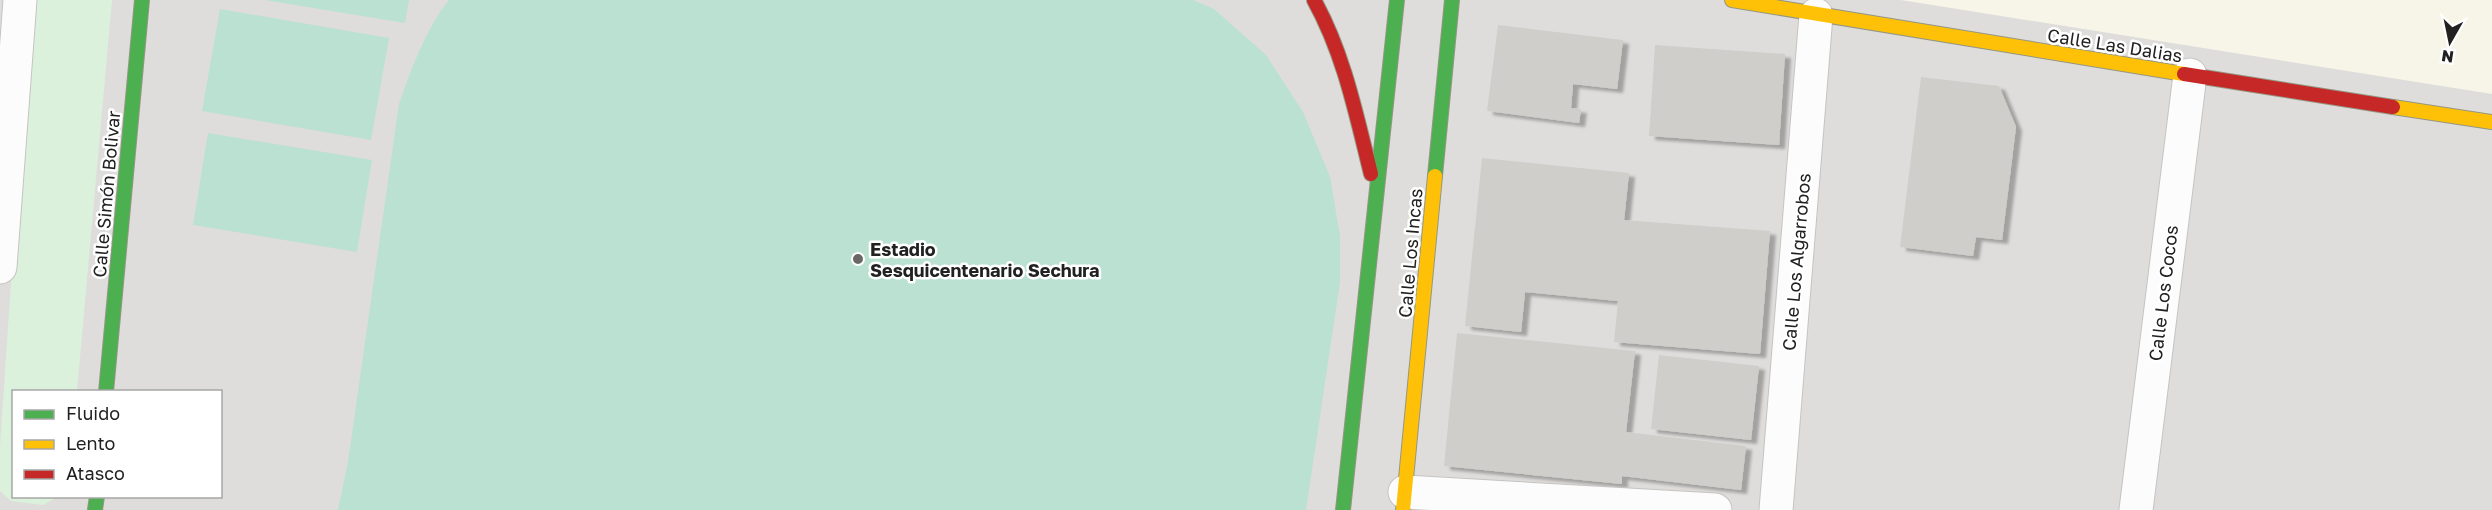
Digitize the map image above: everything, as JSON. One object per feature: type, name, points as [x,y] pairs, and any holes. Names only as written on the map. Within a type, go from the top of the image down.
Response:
[{"type":"street","points":[[0,267],[20,0]]},
{"type":"street","name":"Calle Simón Bolivar","points":[[106,390],[142,0]]},
{"type":"street","points":[[1314,0],[1323,15],[1343,66],[1376,193]]},
{"type":"street","points":[[1343,510],[1397,0]]},
{"type":"street","name":"Calle Los Incas","points":[[1404,501],[1452,0]]},
{"type":"street","name":"Calle Las Dalias","points":[[1732,0],[2492,122]]},
{"type":"street","name":"Calle Los Algarrobos","points":[[1776,510],[1816,15]]},
{"type":"street","name":"Calle Los Cocos","points":[[2136,510],[2190,75]]},
{"type":"street","points":[[1404,501],[1715,510]]},
{"type":"shaded area","points":[[0,0],[2492,0],[2492,510],[0,510]]},
{"type":"shaded area","points":[[1901,0],[2492,0],[2492,94]]},
{"type":"green space","points":[[30,0],[112,0],[77,390],[12,390],[12,498],[55,498],[43,505],[11,501],[0,491],[0,446]]},
{"type":"green space","points":[[265,0],[409,0],[405,23]]},
{"type":"green space","name":"Estadio Sesquicentenario Sechura","points":[[449,0],[1193,0],[1214,9],[1266,55],[1303,112],[1330,177],[1340,236],[1340,282],[1306,510],[338,510],[348,462],[399,104],[426,37]]},
{"type":"green space","points":[[220,9],[389,38],[371,140],[202,111]]},
{"type":"green space","points":[[208,133],[372,160],[357,252],[193,225]]},
{"type":"building","points":[[1498,25],[1623,40],[1617,89],[1573,84],[1571,108],[1581,109],[1579,123],[1487,111]]},
{"type":"building","points":[[1655,45],[1785,54],[1779,145],[1649,136]]},
{"type":"building","points":[[1921,77],[1999,86],[2016,127],[2002,240],[1976,237],[1973,256],[1900,247]]},
{"type":"building","points":[[1482,158],[1629,173],[1624,220],[1770,231],[1760,354],[1614,342],[1618,301],[1525,292],[1521,332],[1465,326]]},
{"type":"building","points":[[1457,333],[1635,351],[1626,432],[1746,446],[1741,490],[1622,476],[1622,484],[1444,466]]},
{"type":"building","points":[[1659,355],[1759,366],[1751,440],[1651,429]]},
{"type":"traffic: fast","points":[[106,390],[142,0]]},
{"type":"traffic: fast","points":[[1343,510],[1397,0]]},
{"type":"traffic: fast","points":[[1435,176],[1452,0]]},
{"type":"traffic: fast","points":[[95,510],[97,498]]},
{"type":"traffic: slow","points":[[1732,0],[2184,74]]},
{"type":"traffic: slow","points":[[2393,107],[2492,122]]},
{"type":"traffic: slow","points":[[1403,510],[1435,176]]},
{"type":"traffic: jam","points":[[1314,0],[1341,63],[1371,174]]},
{"type":"traffic: jam","points":[[2184,74],[2393,107]]},
{"type":"place","name":"Estadio Sesquicentenario Sechura","points":[[858,259]]}]
